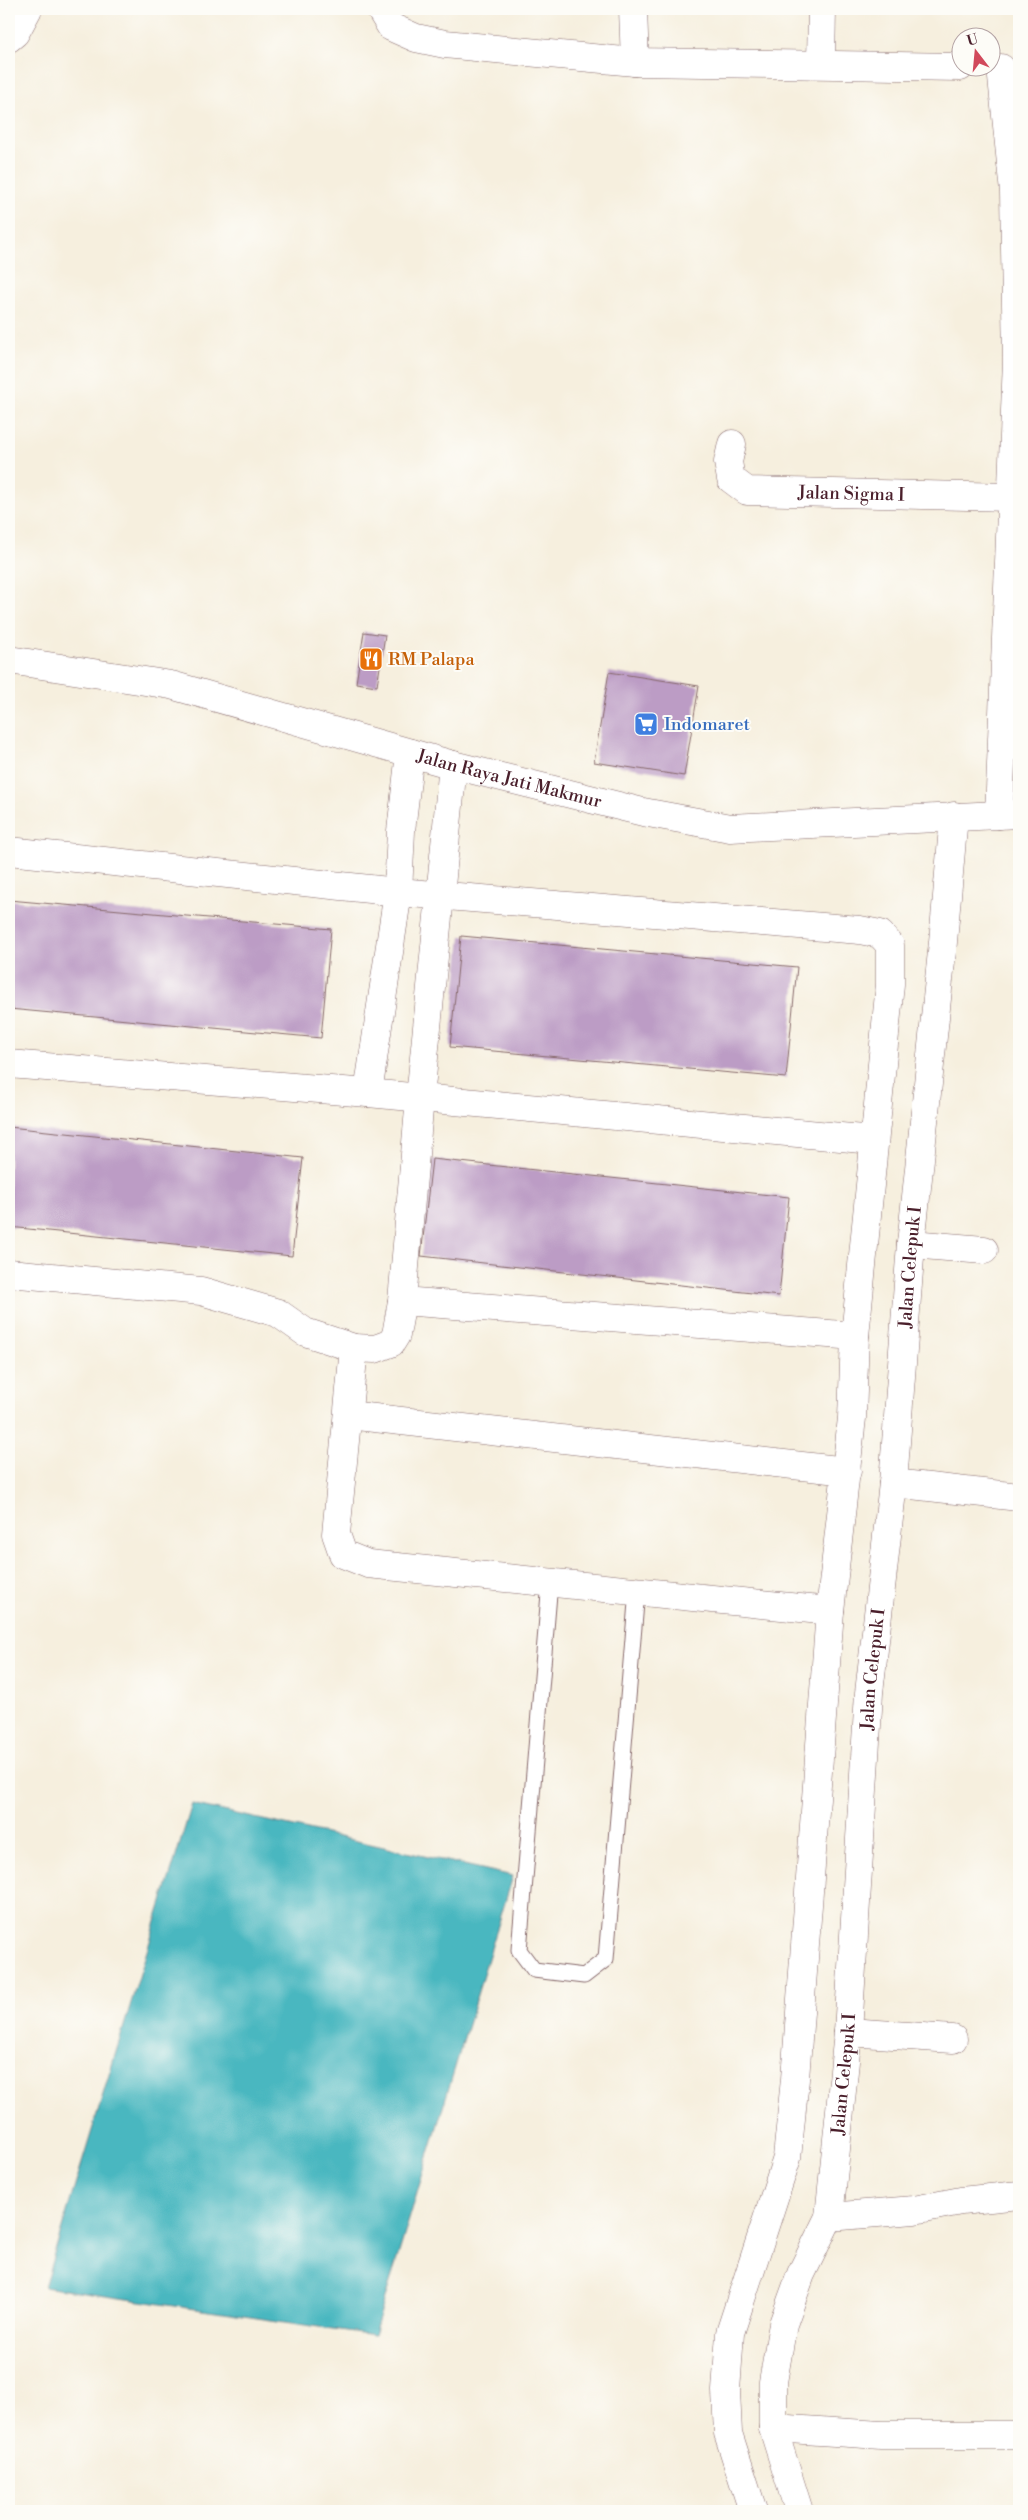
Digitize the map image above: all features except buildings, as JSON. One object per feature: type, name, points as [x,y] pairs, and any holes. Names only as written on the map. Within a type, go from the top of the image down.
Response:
[{"type":"street","points":[[9,38],[15,33],[28,9]]},
{"type":"street","points":[[380,9],[391,26],[416,38],[435,42],[635,62],[821,63],[950,67]]},
{"type":"street","points":[[633,9],[635,62]]},
{"type":"street","points":[[821,63],[822,9]]},
{"type":"street","points":[[1004,66],[1014,192],[1018,360],[1012,496],[1009,814]]},
{"type":"street","name":"Jalan Sigma I","points":[[732,444],[728,462],[731,479],[747,491],[1012,496]]},
{"type":"street","name":"Jalan Raya Jati Makmur","points":[[9,660],[171,685],[453,765],[643,812],[730,828],[1009,814]]},
{"type":"street","points":[[368,1093],[398,892],[401,831],[410,753]]},
{"type":"street","points":[[9,1273],[201,1291],[278,1313],[305,1332],[354,1348],[375,1349],[391,1343],[396,1335],[402,1301],[453,765]]},
{"type":"street","name":"Jalan Celepuk I","points":[[799,2511],[773,2428],[772,2382],[783,2324],[802,2274],[829,2217],[848,2032],[869,1693],[893,1483],[911,1244],[943,942],[954,816]]},
{"type":"street","points":[[9,851],[398,892],[860,930],[880,934],[890,945],[890,984],[855,1336],[852,1418],[830,1611],[795,2079],[787,2158],[730,2333],[726,2391],[728,2433],[753,2511]]},
{"type":"street","points":[[9,1064],[368,1093],[873,1140]]},
{"type":"street","points":[[911,1244],[984,1250]]},
{"type":"street","points":[[402,1301],[855,1336]]},
{"type":"street","points":[[354,1348],[336,1534],[343,1554],[368,1564],[830,1611]]},
{"type":"street","points":[[348,1415],[847,1471]]},
{"type":"street","points":[[893,1483],[1019,1496]]},
{"type":"street","points":[[848,2032],[953,2038]]},
{"type":"street","points":[[829,2217],[914,2210],[961,2201],[1019,2195]]},
{"type":"street","points":[[773,2428],[881,2435],[1019,2435]]},
{"type":"lane","points":[[550,1582],[520,1950],[534,1970],[584,1976],[606,1959],[636,1591]]},
{"type":"water","points":[[192,1804],[513,1876],[374,2335],[44,2287]]},
{"type":"place","name":"RM Palapa","points":[[371,659]]},
{"type":"place","name":"Indomaret","points":[[646,724]]}]
